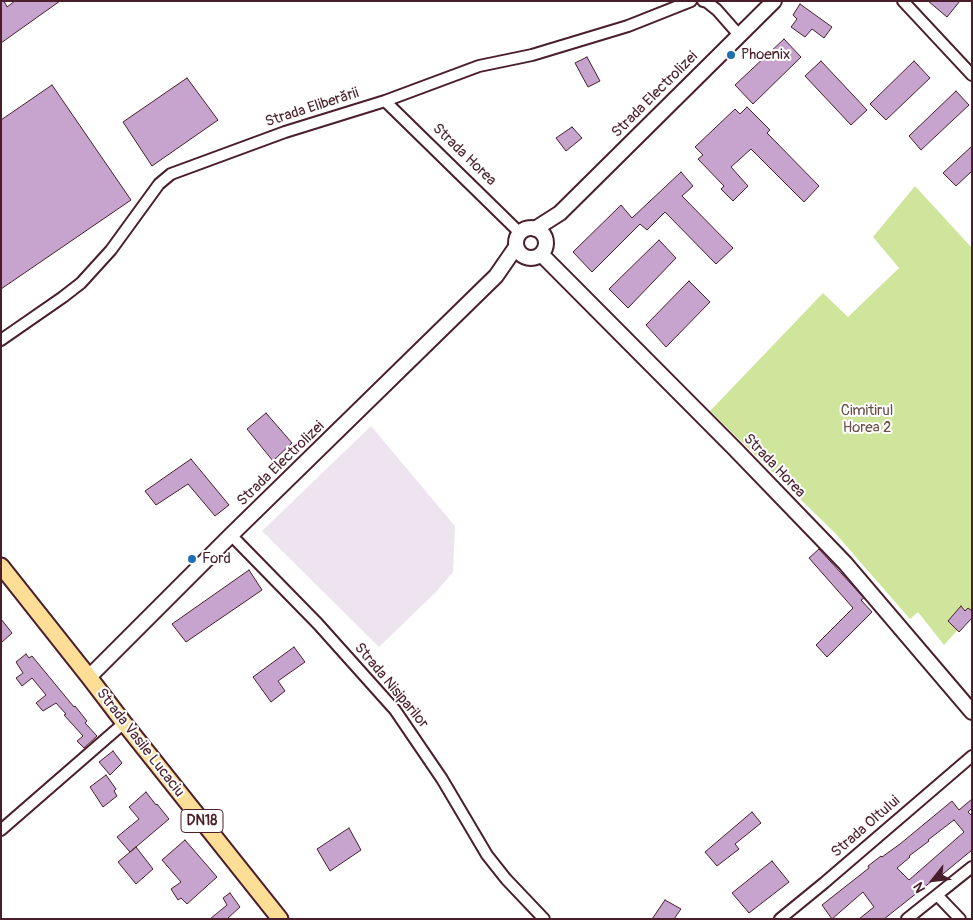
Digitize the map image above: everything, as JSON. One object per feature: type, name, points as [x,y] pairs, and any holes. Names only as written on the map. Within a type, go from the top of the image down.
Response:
[{"type":"main road","name":"Strada Vasile Lucaciu","points":[[1,566],[280,919]]},
{"type":"street","name":"Strada Eliberării","points":[[1,340],[81,283],[111,250],[159,184],[171,174],[285,132],[385,100],[479,66],[532,55],[628,26],[691,1]]},
{"type":"street","points":[[704,1],[717,10],[739,35]]},
{"type":"street","name":"Strada Electrolizei","points":[[535,228],[560,213],[774,1]]},
{"type":"street","points":[[903,1],[972,75]]},
{"type":"street","name":"Strada Horea","points":[[385,100],[520,233]]},
{"type":"street","name":"Strada Electrolizei","points":[[546,239],[560,213]]},
{"type":"street","points":[[526,228],[535,228],[546,239],[546,247],[542,255],[534,259],[525,258],[518,252],[516,239],[526,228]]},
{"type":"street","name":"Strada Electrolizei","points":[[89,677],[496,276],[516,247]]},
{"type":"street","name":"Strada Horea","points":[[542,255],[729,442],[845,562],[972,712]]},
{"type":"street","name":"Strada Electrolizei","points":[[496,276],[525,258]]},
{"type":"street","name":"Strada Nisiparilor","points":[[231,536],[318,624],[395,710],[442,779],[487,855],[506,879],[544,919]]},
{"type":"street","points":[[1,830],[124,723]]},
{"type":"street","name":"Strada Oltului","points":[[780,919],[972,756]]},
{"type":"street","points":[[907,919],[972,867]]},
{"type":"street","points":[[937,895],[960,919]]},
{"type":"shaded area","points":[[371,426],[455,526],[453,572],[436,592],[379,647],[262,531]]},
{"type":"green space","name":"Cimitirul Horea 2","points":[[915,186],[972,248],[972,614],[944,645],[918,612],[910,619],[836,534],[710,411],[823,293],[848,317],[899,268],[873,237]]},
{"type":"building","points":[[1,1],[4,1],[7,7],[15,1],[60,1],[1,43]]},
{"type":"building","points":[[928,1],[960,1],[947,17]]},
{"type":"building","points":[[800,4],[832,27],[824,38],[812,29],[805,37],[791,27],[797,19],[793,15]]},
{"type":"building","points":[[784,39],[801,57],[753,104],[735,85]]},
{"type":"building","points":[[587,57],[600,81],[588,87],[575,63]]},
{"type":"building","points":[[821,61],[867,110],[851,125],[805,76]]},
{"type":"building","points":[[914,61],[930,78],[886,120],[870,104]]},
{"type":"building","points":[[187,78],[218,120],[152,166],[123,122]]},
{"type":"building","points":[[52,85],[131,200],[1,289],[1,120]]},
{"type":"building","points":[[956,91],[969,105],[921,150],[909,136]]},
{"type":"building","points":[[747,107],[770,130],[767,133],[819,186],[804,202],[751,149],[731,167],[748,186],[733,201],[721,189],[724,186],[698,159],[703,155],[695,147],[735,109],[740,114]]},
{"type":"building","points":[[572,127],[582,138],[566,151],[556,138]]},
{"type":"building","points":[[972,146],[972,171],[956,186],[943,173]]},
{"type":"building","points":[[681,172],[693,186],[682,196],[733,248],[716,264],[665,212],[647,230],[640,224],[592,272],[573,252],[621,205],[632,218]]},
{"type":"building","points":[[659,240],[676,258],[628,308],[609,289]]},
{"type":"building","points":[[689,281],[710,302],[666,347],[646,325]]},
{"type":"building","points":[[266,413],[292,443],[273,461],[247,429]]},
{"type":"building","points":[[191,459],[229,505],[215,516],[188,484],[156,505],[145,491]]},
{"type":"building","points":[[819,549],[864,598],[861,600],[872,612],[827,657],[816,645],[853,608],[809,558]]},
{"type":"building","points":[[249,570],[262,590],[186,642],[172,624]]},
{"type":"building","points":[[961,606],[965,611],[968,608],[972,611],[972,618],[959,632],[948,621]]},
{"type":"building","points":[[1,619],[12,633],[1,643]]},
{"type":"building","points":[[294,647],[305,662],[278,681],[285,691],[271,702],[253,677]]},
{"type":"building","points":[[26,654],[29,658],[32,656],[75,706],[87,721],[85,723],[97,736],[84,748],[77,741],[83,736],[56,703],[43,711],[36,703],[46,695],[32,678],[22,686],[16,678],[23,673],[16,662]]},
{"type":"building","points":[[113,751],[122,763],[110,775],[99,762]]},
{"type":"building","points":[[106,775],[116,789],[114,791],[117,796],[103,807],[90,787]]},
{"type":"building","points":[[146,792],[169,819],[130,852],[117,837],[139,819],[129,807]]},
{"type":"building","points":[[972,799],[972,808],[968,812],[972,816],[972,850],[884,919],[859,919],[874,907],[863,892],[832,919],[822,905],[869,868],[868,866],[900,844],[952,801],[959,810]],"holes":[[[954,820],[964,832],[909,880],[897,868]]]},
{"type":"building","points":[[752,812],[761,823],[735,844],[739,849],[717,866],[705,852]]},
{"type":"building","points":[[349,828],[361,850],[330,871],[317,849]]},
{"type":"building","points":[[185,840],[217,877],[187,904],[181,898],[178,900],[171,889],[181,882],[162,860]]},
{"type":"building","points":[[136,847],[153,869],[136,884],[118,862]]},
{"type":"building","points":[[772,861],[789,882],[749,913],[732,893]]},
{"type":"building","points":[[230,893],[240,907],[227,919],[210,919],[227,905],[223,898]]},
{"type":"building","points":[[665,900],[681,909],[674,919],[652,919]]},
{"type":"place","name":"Phoenix","points":[[731,55]]},
{"type":"place","name":"Ford","points":[[192,559]]}]
